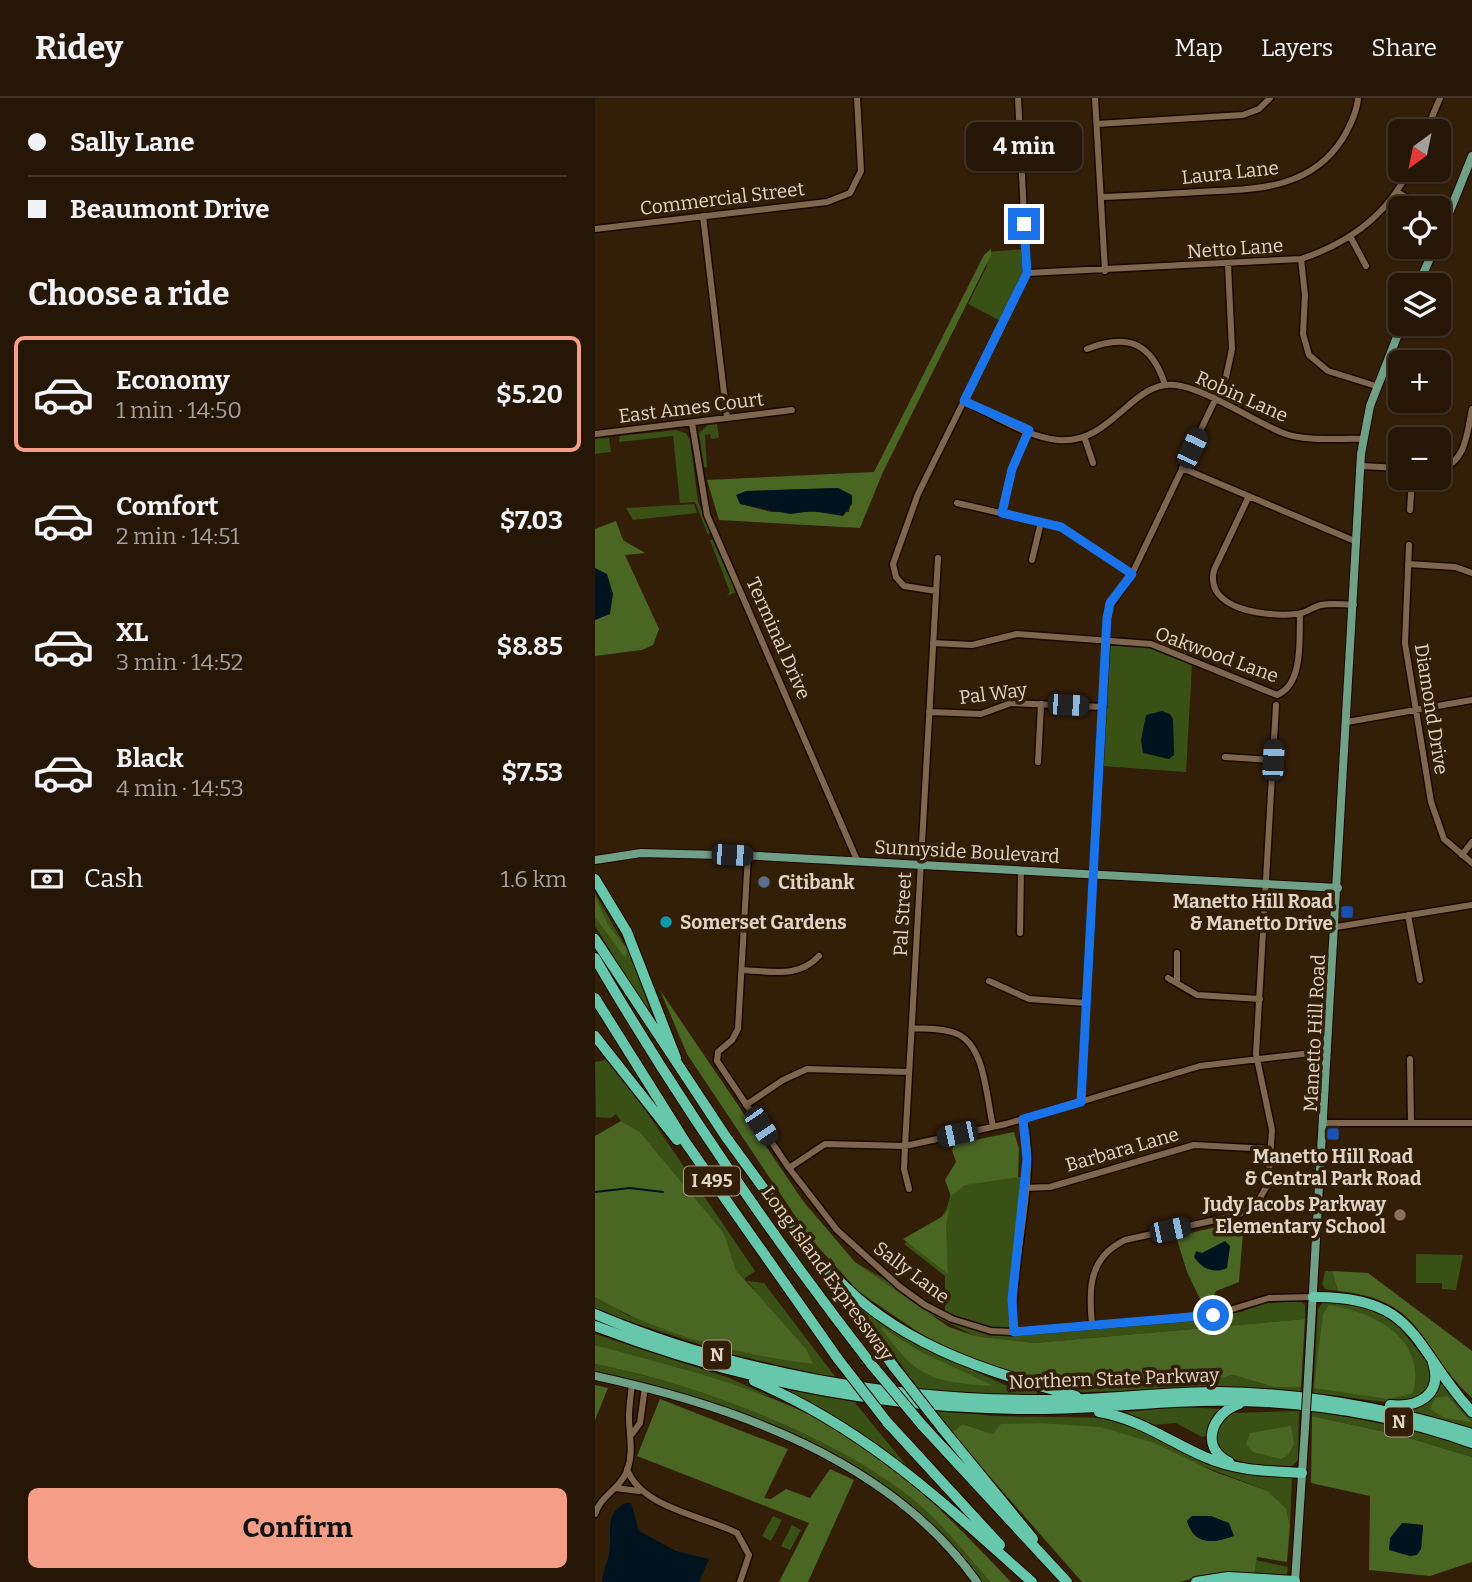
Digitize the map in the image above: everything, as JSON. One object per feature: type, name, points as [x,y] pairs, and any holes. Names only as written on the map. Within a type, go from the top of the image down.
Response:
[{"type":"highway","points":[[595,879],[627,932],[679,1069]]},
{"type":"highway","points":[[595,939],[679,1069],[894,1367],[1068,1582]]},
{"type":"highway","name":"Long Island Expressway","points":[[595,958],[653,1057],[800,1269],[871,1364],[922,1426],[1068,1582]]},
{"type":"highway","name":"I 495","points":[[595,998],[643,1078],[732,1210],[838,1359],[887,1422],[937,1479],[1034,1582]]},
{"type":"highway","points":[[595,1037],[732,1210]]},
{"type":"highway","points":[[780,1209],[843,1284],[896,1325],[976,1366],[1086,1399]]},
{"type":"highway","points":[[1313,1297],[1364,1300],[1387,1310],[1407,1324],[1472,1412]]},
{"type":"highway","name":"Northern State Parkway","points":[[595,1314],[728,1359],[843,1384],[948,1396],[1023,1400],[1215,1392],[1263,1393],[1372,1406],[1472,1434]]},
{"type":"highway","name":"Northern State Parkway","points":[[595,1326],[738,1374],[895,1402],[1081,1409],[1203,1401],[1324,1407],[1409,1424],[1472,1443]]},
{"type":"highway","points":[[1372,1406],[1408,1406],[1425,1399],[1433,1389],[1436,1377],[1431,1356]]},
{"type":"highway","points":[[738,1374],[824,1414],[856,1434],[921,1483],[1034,1582]]},
{"type":"highway","points":[[1245,1402],[1223,1411],[1214,1423],[1212,1441],[1217,1454],[1231,1463],[1247,1467],[1302,1472]]},
{"type":"highway","points":[[1081,1409],[1141,1423],[1229,1466],[1302,1472]]},
{"type":"highway","points":[[1196,1582],[1212,1577],[1295,1581]]},
{"type":"main road","points":[[1451,199],[1472,156]]},
{"type":"main road","name":"Manetto Hill Road","points":[[1295,1581],[1336,928],[1363,439],[1376,386],[1397,336]]},
{"type":"main road","name":"Sunnyside Boulevard","points":[[595,860],[641,853],[748,855],[1338,888]]},
{"type":"main road","points":[[595,1376],[645,1387],[748,1421],[856,1473],[931,1528],[977,1582]]},
{"type":"street","name":"Commercial Street","points":[[595,229],[827,202],[851,193],[861,171],[857,98]]},
{"type":"street","points":[[936,591],[901,584],[893,572],[893,564],[918,494],[1027,273],[1018,98]]},
{"type":"street","points":[[1095,98],[1105,271]]},
{"type":"street","points":[[1097,124],[1244,115],[1259,108],[1269,98]]},
{"type":"street","name":"Laura Lane","points":[[1101,197],[1259,189],[1286,183],[1317,167],[1336,148],[1349,129],[1358,98]]},
{"type":"street","points":[[1431,119],[1440,98]]},
{"type":"street","name":"Netto Lane","points":[[1027,273],[1228,265],[1301,258],[1350,236],[1376,217],[1402,182]]},
{"type":"street","points":[[1397,192],[1404,196]]},
{"type":"street","points":[[703,216],[727,418]]},
{"type":"street","points":[[1350,236],[1366,266]]},
{"type":"street","points":[[1301,258],[1305,295],[1303,334],[1309,355],[1328,371],[1376,386]]},
{"type":"street","points":[[1081,1102],[1110,603],[1132,574],[1226,377],[1233,349],[1228,265]]},
{"type":"street","points":[[1087,349],[1112,341],[1139,346],[1154,358],[1165,385]]},
{"type":"street","name":"Robin Lane","points":[[1084,439],[1101,430],[1149,391],[1165,385],[1185,387],[1287,434],[1363,439]]},
{"type":"street","points":[[964,401],[1029,430],[1059,440],[1084,439],[1093,463]]},
{"type":"street","name":"East Ames Court","points":[[595,434],[792,410]]},
{"type":"street","points":[[1451,465],[1459,456],[1472,410]]},
{"type":"street","name":"Terminal Drive","points":[[692,423],[707,515],[857,860]]},
{"type":"street","points":[[1002,513],[1012,469],[1029,430]]},
{"type":"street","points":[[1361,466],[1388,467]]},
{"type":"street","points":[[1182,468],[1357,542]]},
{"type":"street","points":[[1411,510],[1412,490]]},
{"type":"street","points":[[1249,496],[1214,570],[1213,589],[1225,600],[1245,610],[1300,614],[1319,606],[1354,605]]},
{"type":"street","points":[[957,503],[1061,527],[1132,574]]},
{"type":"street","points":[[1032,560],[1041,522]]},
{"type":"street","name":"Diamond Drive","points":[[1409,545],[1405,643],[1436,823],[1444,839],[1472,863]]},
{"type":"street","name":"Pal Street","points":[[909,1189],[904,1169],[905,1146],[938,558]]},
{"type":"street","points":[[1408,564],[1455,567],[1472,573]]},
{"type":"street","name":"Oakwood Lane","points":[[933,643],[972,645],[1017,634],[1107,639],[1162,647],[1273,695],[1281,694],[1296,672],[1300,614]]},
{"type":"street","points":[[1347,722],[1472,700]]},
{"type":"street","name":"Pal Way","points":[[929,712],[981,714],[1011,703],[1103,707]]},
{"type":"street","points":[[1038,762],[1041,704]]},
{"type":"street","points":[[1092,1325],[1090,1282],[1103,1254],[1125,1240],[1249,1210],[1261,1200],[1268,1184],[1271,1149],[1269,1106],[1257,1060],[1276,705]]},
{"type":"street","points":[[1225,757],[1273,760]]},
{"type":"street","points":[[1462,855],[1472,842]]},
{"type":"street","points":[[748,855],[742,970],[795,972],[809,967],[819,956]]},
{"type":"street","points":[[1020,933],[1021,870]]},
{"type":"street","points":[[1336,928],[1472,905]]},
{"type":"street","points":[[1408,915],[1420,980]]},
{"type":"street","points":[[1177,953],[1177,983]]},
{"type":"street","name":"Sally Lane","points":[[742,970],[738,1029],[732,1040],[718,1052],[720,1067],[789,1168],[844,1237],[919,1301],[965,1324],[1014,1332],[1213,1315],[1269,1298],[1313,1297]]},
{"type":"street","points":[[1168,978],[1197,995],[1260,999]]},
{"type":"street","points":[[989,981],[1029,999],[1086,1003]]},
{"type":"street","points":[[912,1028],[951,1031],[969,1042],[977,1056],[993,1126]]},
{"type":"street","points":[[789,1168],[818,1147],[832,1143],[905,1146],[1023,1119],[1201,1066],[1328,1051]]},
{"type":"street","points":[[1411,1059],[1411,1123]]},
{"type":"street","points":[[746,1105],[783,1080],[807,1069],[909,1072]]},
{"type":"street","points":[[1014,1332],[1012,1299],[1027,1145],[1023,1119]]},
{"type":"street","points":[[1324,1123],[1472,1123]]},
{"type":"street","name":"Barbara Lane","points":[[1024,1188],[1057,1185],[1194,1145],[1271,1149]]},
{"type":"street","points":[[595,1514],[598,1504],[615,1488],[627,1469],[632,1434],[629,1419],[632,1384]]},
{"type":"street","points":[[632,1434],[640,1423],[645,1387]]},
{"type":"street","points":[[627,1469],[634,1485],[641,1491],[679,1511],[737,1533],[748,1555],[740,1582]]},
{"type":"street","points":[[615,1488],[641,1491]]},
{"type":"green space","points":[[991,249],[991,255],[883,472],[860,528],[719,520],[707,480],[874,472],[984,255]],"holes":[[[838,488],[852,496],[849,512],[771,512],[741,504],[746,491]]]},
{"type":"green space","points":[[1026,249],[1027,273],[1003,322],[968,304],[987,266],[987,252]]},
{"type":"green space","points":[[717,424],[719,438],[711,439],[710,434],[705,435],[707,467],[704,467],[699,433],[708,425]]},
{"type":"green space","points":[[676,430],[686,433],[690,440],[698,501],[710,532],[708,535],[695,502],[680,503],[673,436],[619,442],[620,436]]},
{"type":"green space","points":[[609,438],[611,452],[595,454],[595,439]]},
{"type":"green space","points":[[694,504],[697,513],[633,520],[626,508]]},
{"type":"green space","points":[[616,521],[623,540],[645,553],[625,555],[659,629],[653,645],[642,650],[595,656],[595,529]]},
{"type":"green space","points":[[710,540],[713,540],[736,592],[727,596],[730,592]]},
{"type":"green space","points":[[1109,642],[1161,648],[1192,664],[1186,772],[1103,766]]},
{"type":"green space","points":[[595,893],[633,960],[653,1020],[595,926]]},
{"type":"green space","points":[[595,896],[608,925],[628,950],[625,958],[595,917]]},
{"type":"green space","points":[[660,990],[803,1201],[855,1262],[949,1327],[975,1336],[1034,1343],[1305,1319],[1301,1387],[1274,1387],[1233,1375],[1204,1383],[1159,1378],[1015,1377],[955,1354],[918,1332],[859,1292],[810,1238],[687,1054]]},
{"type":"green space","points":[[606,1060],[646,1111],[755,1271],[744,1279],[736,1270],[724,1233],[640,1132],[621,1121],[616,1114],[611,1118],[596,1117],[595,1062]]},
{"type":"green space","points":[[621,1121],[640,1132],[724,1233],[736,1270],[806,1349],[813,1364],[728,1349],[673,1333],[620,1311],[595,1297],[595,1136]]},
{"type":"green space","points":[[1014,1132],[1019,1149],[1018,1177],[965,1185],[951,1196],[945,1180],[956,1162],[952,1150],[955,1144]]},
{"type":"green space","points":[[952,1176],[1025,1177],[1013,1331],[1241,1312],[1263,1303],[1301,1301],[1305,1305],[1305,1319],[1034,1343],[975,1336],[926,1312],[855,1262],[945,1315],[945,1276],[904,1244],[934,1224],[945,1211]]},
{"type":"green space","points":[[950,1206],[946,1224],[948,1274],[903,1239],[945,1215]]},
{"type":"green space","points":[[1244,1221],[1239,1282],[1216,1291],[1206,1311],[1187,1272],[1176,1236]]},
{"type":"green space","points":[[1416,1254],[1463,1255],[1456,1290],[1442,1289],[1442,1283],[1416,1283]]},
{"type":"green space","points":[[1325,1271],[1332,1271],[1338,1291],[1325,1289],[1322,1284]]},
{"type":"green space","points":[[1332,1271],[1368,1273],[1472,1351],[1472,1398],[1405,1315],[1388,1304],[1367,1296],[1338,1291]]},
{"type":"green space","points":[[747,1281],[764,1283],[837,1379],[723,1352],[595,1310],[595,1297],[629,1316],[754,1289]]},
{"type":"green space","points":[[1323,1302],[1364,1305],[1395,1321],[1432,1369],[1432,1380],[1422,1398],[1382,1402],[1313,1394],[1318,1309]]},
{"type":"green space","points":[[1329,1305],[1364,1314],[1393,1331],[1405,1343],[1412,1357],[1415,1374],[1413,1393],[1388,1399],[1314,1388],[1323,1314]]},
{"type":"green space","points":[[860,1307],[913,1343],[1012,1388],[1014,1385],[1037,1391],[1037,1396],[919,1390]]},
{"type":"green space","points":[[880,1326],[921,1352],[994,1386],[955,1382],[927,1374],[904,1357]]},
{"type":"green space","points":[[595,1334],[729,1378],[772,1397],[595,1345]]},
{"type":"green space","points":[[595,1345],[760,1394],[812,1416],[841,1432],[868,1449],[919,1490],[1011,1582],[990,1582],[925,1510],[856,1461],[814,1438],[724,1400],[595,1364]]},
{"type":"green space","points":[[595,1364],[724,1400],[814,1438],[856,1461],[925,1510],[990,1582],[982,1582],[943,1538],[902,1500],[857,1468],[758,1419],[706,1401],[595,1371]]},
{"type":"green space","points":[[1058,1375],[1079,1379],[1159,1378],[1204,1383],[1233,1375],[1274,1387],[1301,1387],[1300,1392],[1242,1388],[1083,1392],[1059,1389],[1059,1385],[1036,1384],[1015,1377]]},
{"type":"green space","points":[[1440,1376],[1472,1416],[1472,1428],[1408,1410],[1421,1407],[1431,1399]]},
{"type":"green space","points":[[595,1385],[608,1388],[595,1420]]},
{"type":"green space","points":[[788,1390],[852,1399],[915,1476],[869,1439],[787,1393]]},
{"type":"green space","points":[[1447,1396],[1471,1422],[1445,1418],[1430,1409],[1435,1398]]},
{"type":"green space","points":[[660,1399],[788,1449],[764,1498],[771,1499],[786,1489],[810,1498],[830,1469],[854,1480],[808,1582],[779,1582],[809,1523],[637,1456]]},
{"type":"green space","points":[[1178,1407],[1224,1409],[1209,1435],[1202,1437],[1176,1423],[1153,1425],[1115,1413]]},
{"type":"green space","points":[[933,1409],[993,1416],[1112,1418],[1136,1424],[1194,1455],[1292,1476],[1290,1525],[1286,1508],[1268,1491],[1101,1427],[1002,1424],[993,1434],[962,1424],[954,1431],[948,1429]]},
{"type":"green space","points":[[1299,1411],[1298,1460],[1292,1466],[1253,1465],[1221,1455],[1214,1433],[1217,1422],[1231,1413]]},
{"type":"green space","points":[[1312,1411],[1433,1436],[1472,1449],[1472,1457],[1399,1435],[1312,1416]]},
{"type":"green space","points":[[1312,1416],[1399,1435],[1472,1457],[1472,1562],[1430,1576],[1369,1570],[1370,1496],[1311,1483]],"holes":[[[1402,1523],[1423,1525],[1421,1549]]]},
{"type":"green space","points":[[1041,1423],[1101,1427],[1154,1443],[1215,1472],[1268,1491],[1286,1508],[1290,1525],[1287,1562],[1257,1557],[1254,1576],[1213,1573],[1180,1582],[1082,1582],[948,1429],[954,1431],[962,1424],[993,1434],[1001,1424]],"holes":[[[1192,1516],[1211,1516],[1218,1541],[1198,1538],[1187,1521]]]},
{"type":"green space","points":[[1291,1426],[1294,1444],[1288,1455],[1281,1459],[1253,1452],[1246,1444],[1250,1433]]},
{"type":"green space","points":[[773,1516],[782,1520],[771,1541],[762,1536]]},
{"type":"green space","points":[[792,1525],[801,1530],[790,1550],[781,1546]]},
{"type":"green space","points":[[1256,1560],[1288,1567],[1287,1575],[1254,1576]]},
{"type":"water","points":[[838,488],[852,495],[852,504],[843,516],[812,511],[790,514],[740,504],[736,495],[746,491]]},
{"type":"water","points":[[595,568],[607,574],[613,594],[610,614],[595,620]]},
{"type":"water","points":[[1162,711],[1170,714],[1173,719],[1174,755],[1169,759],[1143,753],[1141,740],[1146,715]]},
{"type":"water","points":[[1225,1241],[1230,1246],[1227,1268],[1217,1271],[1209,1269],[1194,1257],[1196,1251],[1202,1253]]},
{"type":"water","points":[[631,1503],[639,1531],[676,1551],[709,1559],[699,1582],[602,1582],[609,1552],[612,1517],[619,1507]]},
{"type":"water","points":[[1192,1516],[1211,1516],[1229,1523],[1234,1536],[1212,1541],[1200,1538],[1190,1529],[1187,1521]]},
{"type":"water","points":[[1402,1523],[1423,1525],[1421,1549],[1417,1555],[1410,1556],[1389,1550],[1390,1538]]},
{"type":"waterway","points":[[595,1192],[630,1188],[663,1192]]},
{"type":"place","name":"Citibank","points":[[764,882]]},
{"type":"place","name":"Manetto Hill Road & Manetto Drive","points":[[1347,912]]},
{"type":"place","name":"Somerset Gardens","points":[[666,922]]},
{"type":"place","name":"Manetto Hill Road & Central Park Road","points":[[1333,1134]]},
{"type":"place","name":"Judy Jacobs Parkway Elementary School","points":[[1400,1215]]},
{"type":"route","points":[[1024,224],[1027,273],[964,401],[1029,430],[1012,469],[1002,513],[1061,527],[1132,574],[1126,586],[1110,603],[1107,618],[1081,1102],[1023,1119],[1027,1159],[1012,1299],[1014,1332],[1213,1315]]}]
